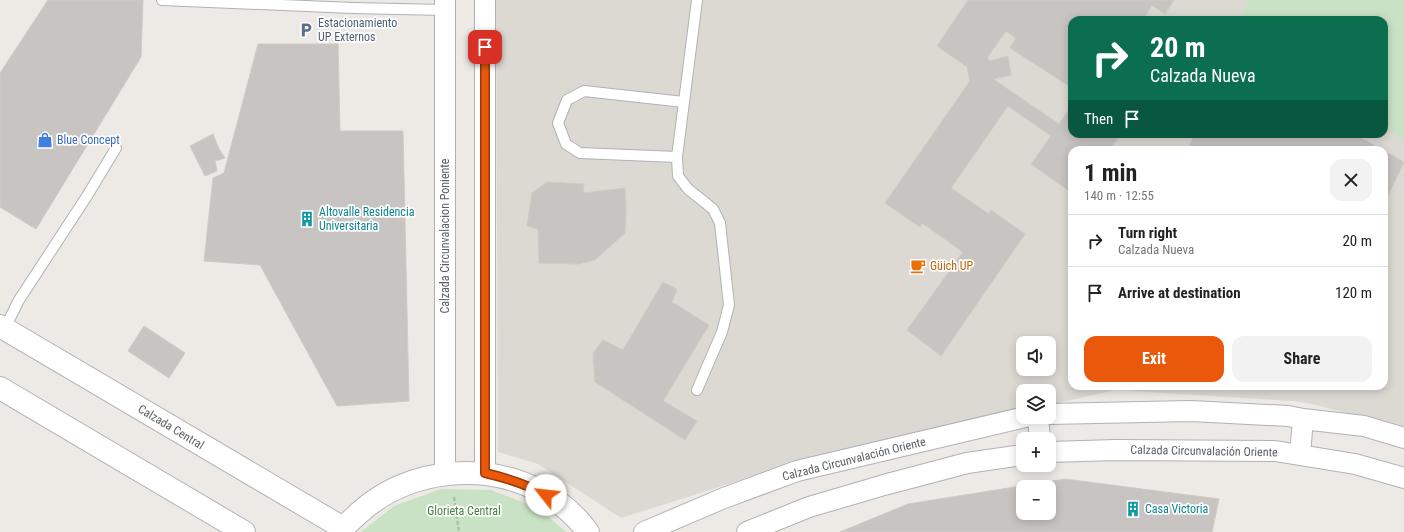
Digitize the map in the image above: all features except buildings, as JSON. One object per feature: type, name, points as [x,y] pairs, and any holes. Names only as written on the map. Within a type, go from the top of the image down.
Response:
[{"type":"street","points":[[485,0],[485,473]]},
{"type":"street","name":"Calzada Circunvalacion Poniente","points":[[445,5],[448,473]]},
{"type":"street","name":"Calzada Central","points":[[2,327],[341,530]]},
{"type":"street","points":[[0,388],[244,532]]},
{"type":"street","points":[[1056,414],[1190,411],[1288,416],[1364,426],[1404,438]]},
{"type":"street","name":"Calzada Circunvalación Oriente","points":[[644,532],[724,498],[797,471],[1016,419]]},
{"type":"street","points":[[1300,455],[1304,419]]},
{"type":"street","name":"Calzada Circunvalación Oriente","points":[[1056,452],[1116,450],[1275,451],[1355,464],[1404,478]]},
{"type":"street","points":[[747,532],[809,507],[884,485],[967,463],[1016,456]]},
{"type":"street","points":[[341,530],[372,501],[407,483],[448,473],[465,472],[485,473],[509,478],[532,487],[559,503],[583,524],[588,532]]},
{"type":"lane","points":[[162,0],[445,5]]},
{"type":"lane","points":[[697,0],[677,157],[678,176],[688,189],[713,209],[720,223],[729,305],[722,332],[697,390]]},
{"type":"lane","points":[[677,157],[580,152],[566,144],[558,123],[568,100],[584,91],[684,102]]},
{"type":"lane","points":[[2,327],[18,300],[87,196],[116,148]]},
{"type":"path","points":[[448,473],[459,532]]},
{"type":"shaded area","points":[[496,0],[1404,0],[1404,428],[1312,404],[1292,401],[1116,390],[1056,403],[1056,384],[1016,384],[1016,413],[795,463],[621,518],[538,464],[498,452]]},
{"type":"green space","points":[[1249,0],[1404,0],[1404,139],[1388,131],[1388,16],[1241,16]]},
{"type":"green space","name":"Glorieta Central","points":[[441,489],[491,490],[538,508],[566,532],[361,532],[394,506]]},
{"type":"place","name":"Estacionamiento UP Externos","points":[[306,30]]},
{"type":"place","name":"Blue Concept","points":[[45,140]]},
{"type":"place","name":"Altovalle Residencia Universitaria","points":[[307,219]]},
{"type":"place","name":"Güich UP","points":[[918,266]]},
{"type":"place","name":"Casa Victoria","points":[[1133,509]]},
{"type":"route","points":[[485,47],[485,473],[509,478],[532,487],[546,495]]}]
